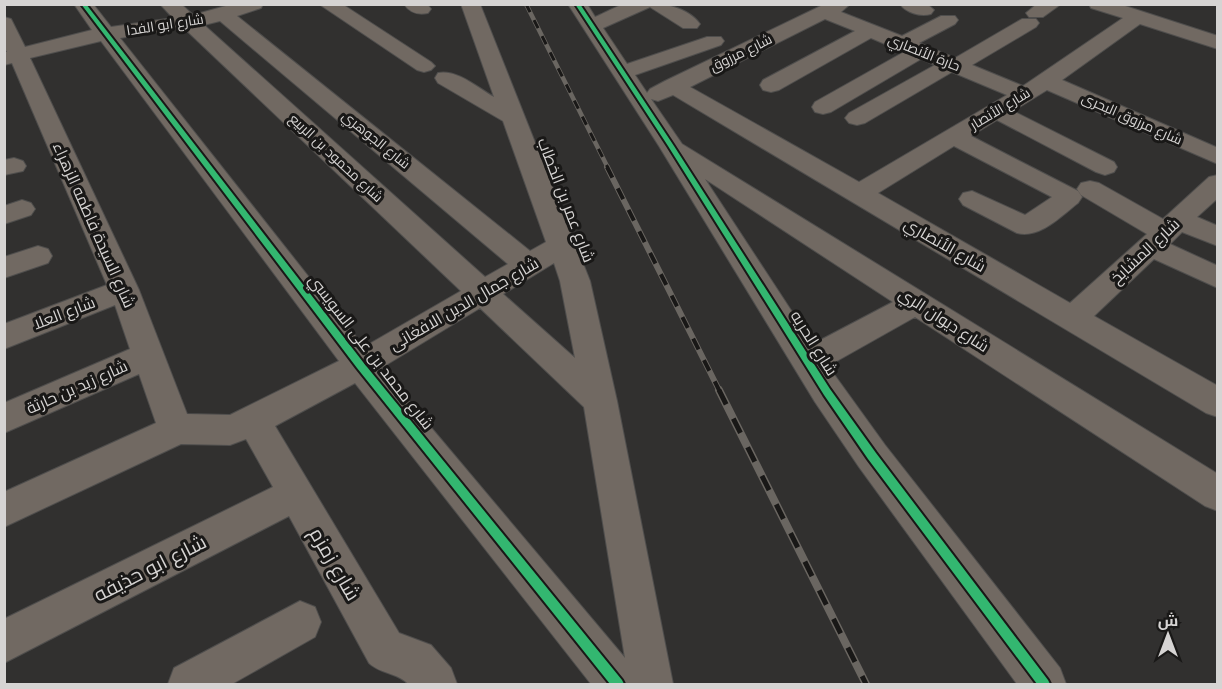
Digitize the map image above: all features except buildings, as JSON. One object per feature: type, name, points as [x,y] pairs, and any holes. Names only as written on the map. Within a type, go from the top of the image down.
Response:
[{"type":"street","name":"شارع محمد بن على السويسي","points":[[83,4],[360,365],[618,684]]},
{"type":"street","name":"شارع محمود بن الربيع","points":[[170,4],[600,401]]},
{"type":"street","name":"شارع ابو الفدا","points":[[11,57],[105,33],[188,22],[254,4]]},
{"type":"street","points":[[328,4],[424,66]]},
{"type":"street","name":"شارع عمر بن الخطاب","points":[[470,4],[575,281],[600,401],[651,684]]},
{"type":"street","name":"شارع عمر بن الخطاب","points":[[487,4],[578,226],[594,275],[613,360],[610,381],[600,401]]},
{"type":"street","points":[[584,15],[642,4]]},
{"type":"street","points":[[657,4],[690,24]]},
{"type":"street","points":[[1098,4],[1218,43]]},
{"type":"street","name":"حارة الأنصاري","points":[[833,7],[870,31],[1024,94]]},
{"type":"street","name":"شارع مرزوق","points":[[641,102],[833,7]]},
{"type":"street","name":"شارع الجوهري","points":[[223,14],[529,266]]},
{"type":"street","points":[[856,118],[953,65],[1039,14]]},
{"type":"street","name":"شارع الحريه","points":[[584,15],[808,362],[872,456],[1044,684]]},
{"type":"street","name":"شارع الأنصار","points":[[858,194],[1046,81],[1138,17]]},
{"type":"street","points":[[823,107],[912,48],[948,20]]},
{"type":"street","points":[[1196,36],[1218,21]]},
{"type":"street","name":"شارع السيدة فاطمه الزهراء","points":[[4,23],[11,57],[124,290],[176,430]]},
{"type":"street","points":[[771,85],[870,31]]},
{"type":"street","points":[[621,73],[714,41]]},
{"type":"street","points":[[446,78],[514,118]]},
{"type":"street","name":"شارع مرزوق البحرى","points":[[1046,81],[1218,157]]},
{"type":"street","name":"شارع الأنصاري","points":[[673,86],[1218,403]]},
{"type":"street","points":[[996,111],[1098,178],[1218,278]]},
{"type":"street","points":[[954,136],[1069,197],[1027,227],[972,199]]},
{"type":"street","name":"شارع ديوان الري","points":[[670,146],[1218,494]]},
{"type":"street","name":"شارع المشايخ","points":[[1072,318],[1218,183]]},
{"type":"street","points":[[1164,232],[1218,237]]},
{"type":"street","name":"شارع جمال الدين الافغانى","points":[[4,510],[176,430],[230,429],[254,421],[360,365],[562,245]]},
{"type":"street","points":[[4,268],[38,256]]},
{"type":"street","name":"شارع العلا","points":[[4,336],[124,290]]},
{"type":"street","points":[[808,362],[916,302]]},
{"type":"street","name":"شارع زيد بن حارثة","points":[[4,419],[149,355]]},
{"type":"street","name":"شارع زمزم","points":[[254,421],[384,648],[390,654],[417,660],[435,684]]},
{"type":"street","name":"شارع ابو حذيفه","points":[[4,642],[296,494]]},
{"type":"street","points":[[190,684],[300,622]]},
{"type":"railway","points":[[526,4],[608,168]]},
{"type":"railway","points":[[607,167],[720,392]]},
{"type":"railway","points":[[720,392],[866,684]]},
{"type":"cycle path","points":[[83,4],[360,365],[618,684]]},
{"type":"cycle path","points":[[577,4],[671,146],[827,392],[872,456],[1044,684]]}]
